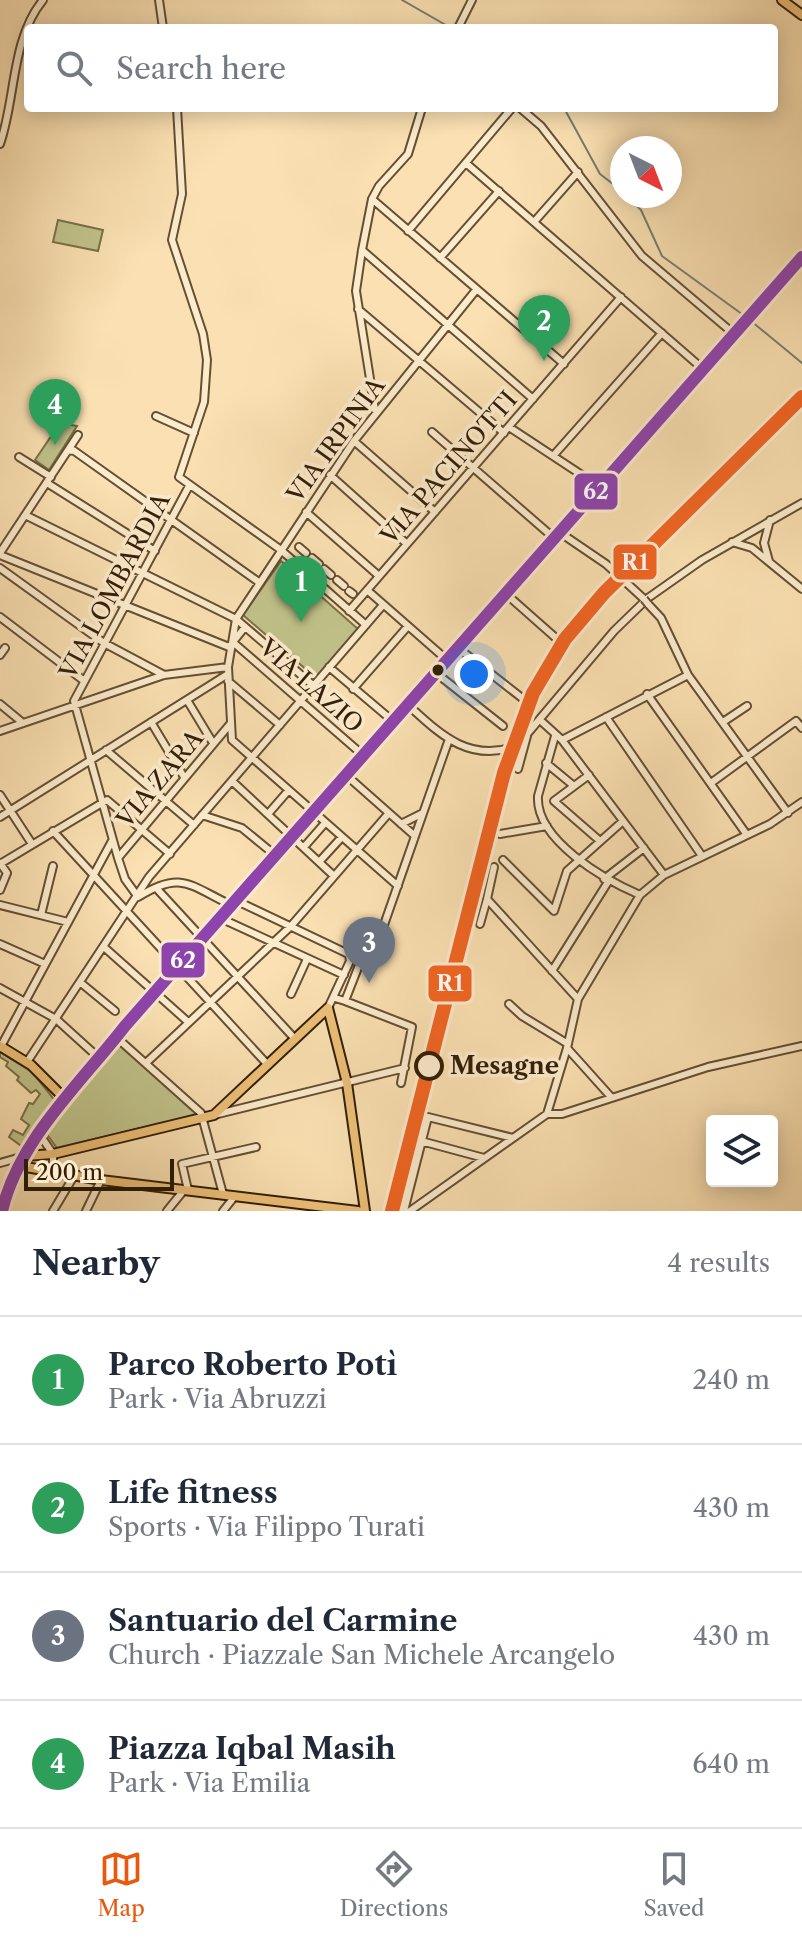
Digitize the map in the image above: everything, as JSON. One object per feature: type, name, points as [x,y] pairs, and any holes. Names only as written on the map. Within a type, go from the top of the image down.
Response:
[{"type":"main road","points":[[782,0],[802,15]]},
{"type":"main road","points":[[2,1211],[2,1196],[25,1156],[65,1099],[116,1037],[802,257]]},
{"type":"main road","points":[[25,1156],[53,1154],[214,1115],[328,1008],[347,1083],[365,1211]]},
{"type":"main road","points":[[0,1047],[27,1062],[65,1099]]},
{"type":"main road","points":[[20,1166],[308,1208],[358,1211]]},
{"type":"street","points":[[28,24],[43,0]]},
{"type":"street","points":[[159,0],[162,24]]},
{"type":"street","points":[[460,24],[472,0]]},
{"type":"street","points":[[0,144],[8,120],[24,37]]},
{"type":"street","points":[[177,112],[182,194],[172,240],[203,334],[207,360],[204,402],[179,477],[281,550],[366,625]]},
{"type":"street","points":[[375,412],[375,395],[356,291],[362,250],[372,199],[408,154],[421,112]]},
{"type":"street","points":[[408,231],[509,112]]},
{"type":"street","points":[[525,112],[541,126],[642,256],[734,334]]},
{"type":"street","points":[[467,164],[703,369]]},
{"type":"street","points":[[534,222],[578,172]]},
{"type":"street","points":[[440,258],[499,191]]},
{"type":"street","points":[[372,199],[564,364]]},
{"type":"street","points":[[362,250],[533,399]]},
{"type":"street","name":"VIA IRPINIA","points":[[231,723],[228,674],[236,619],[281,550],[294,543],[306,512],[375,412],[476,290]]},
{"type":"street","name":"VIA PACINOTTI","points":[[349,611],[621,297]]},
{"type":"street","points":[[358,309],[506,430],[600,487]]},
{"type":"street","points":[[553,456],[662,333]]},
{"type":"street","points":[[156,416],[194,433]]},
{"type":"street","points":[[432,432],[557,535],[615,572],[661,618],[688,675],[788,813]]},
{"type":"street","points":[[0,554],[78,435]]},
{"type":"street","points":[[354,441],[435,512]]},
{"type":"street","points":[[68,451],[73,450],[260,583]]},
{"type":"street","points":[[19,457],[155,551]]},
{"type":"street","points":[[330,475],[407,544]]},
{"type":"street","name":"VIA LOMBARDIA","points":[[74,705],[83,680],[189,486]]},
{"type":"street","points":[[408,705],[448,742],[496,752],[517,746],[614,631],[648,598],[732,542],[802,504]]},
{"type":"street","points":[[306,512],[379,576]]},
{"type":"street","points":[[25,515],[236,619],[314,686]]},
{"type":"street","points":[[769,561],[764,543],[770,520]]},
{"type":"street","points":[[732,542],[752,548],[802,589]]},
{"type":"street","points":[[294,543],[349,590]]},
{"type":"street","name":"VIA LAZIO","points":[[0,554],[232,646],[364,756]]},
{"type":"street","points":[[0,568],[104,643],[164,675]]},
{"type":"street","points":[[367,590],[447,660]]},
{"type":"street","points":[[505,593],[557,639]]},
{"type":"street","points":[[27,1062],[170,854],[383,605]]},
{"type":"street","points":[[0,617],[83,680]]},
{"type":"street","points":[[353,689],[408,626]]},
{"type":"street","points":[[232,646],[245,627]]},
{"type":"street","points":[[458,648],[522,698]]},
{"type":"street","points":[[329,667],[394,722]]},
{"type":"street","points":[[436,673],[503,726]]},
{"type":"street","points":[[0,817],[228,674]]},
{"type":"street","points":[[0,731],[164,675],[228,674],[280,725]]},
{"type":"street","points":[[640,895],[606,880],[579,858],[547,826],[537,804],[546,763],[559,738],[688,675]]},
{"type":"street","points":[[647,694],[747,835]]},
{"type":"street","points":[[187,700],[213,743]]},
{"type":"street","points":[[0,704],[23,723]]},
{"type":"street","points":[[74,705],[112,841],[125,879],[138,897]]},
{"type":"street","points":[[723,722],[747,706]]},
{"type":"street","points":[[606,717],[702,856]]},
{"type":"street","points":[[540,720],[589,775],[664,875]]},
{"type":"street","points":[[711,783],[796,721],[802,728]]},
{"type":"street","points":[[151,722],[184,777]]},
{"type":"street","points":[[231,723],[232,740],[398,886]]},
{"type":"street","name":"VIA ZARA","points":[[118,858],[231,723]]},
{"type":"street","points":[[518,769],[528,733]]},
{"type":"street","points":[[345,1001],[361,960],[379,939],[448,742]]},
{"type":"street","points":[[106,750],[194,825]]},
{"type":"street","points":[[546,763],[574,786]]},
{"type":"street","points":[[346,775],[415,836]]},
{"type":"street","points":[[589,775],[554,801],[600,841]]},
{"type":"street","points":[[232,781],[334,876]]},
{"type":"street","points":[[268,814],[288,791]]},
{"type":"street","points":[[0,795],[32,844]]},
{"type":"street","points":[[0,890],[7,873],[0,864],[101,801],[107,800],[170,854]]},
{"type":"street","points":[[547,1114],[568,1046],[578,999],[640,895],[664,875],[747,835],[802,802]]},
{"type":"street","points":[[146,1063],[291,926],[389,813]]},
{"type":"street","points":[[401,824],[423,813]]},
{"type":"street","points":[[202,815],[249,833],[275,855]]},
{"type":"street","points":[[503,860],[554,911],[567,871],[623,821]]},
{"type":"street","points":[[304,847],[325,823]]},
{"type":"street","points":[[500,834],[547,826]]},
{"type":"street","points":[[53,831],[267,1064]]},
{"type":"street","points":[[319,862],[341,838]]},
{"type":"street","points":[[0,1047],[112,841]]},
{"type":"street","points":[[552,971],[606,880],[644,848]]},
{"type":"street","points":[[41,915],[53,866]]},
{"type":"street","points":[[480,924],[494,867]]},
{"type":"street","points":[[138,897],[166,882],[178,880],[291,926],[361,960]]},
{"type":"street","points":[[158,890],[295,1039]]},
{"type":"street","points":[[487,899],[578,999]]},
{"type":"street","points":[[0,905],[68,922]]},
{"type":"street","points":[[220,918],[344,975]]},
{"type":"street","points":[[0,944],[45,964]]},
{"type":"street","points":[[105,948],[187,1021]]},
{"type":"street","points":[[328,1008],[335,998],[349,955]]},
{"type":"street","points":[[291,994],[307,959]]},
{"type":"street","points":[[81,983],[115,1011]]},
{"type":"street","points":[[0,988],[56,1019],[99,1058]]},
{"type":"street","points":[[335,998],[412,1027],[401,1083]]},
{"type":"street","points":[[509,1004],[568,1046],[611,1097]]},
{"type":"street","points":[[116,1037],[204,1118],[223,1194]]},
{"type":"street","points":[[407,1211],[547,1114],[562,1114],[708,1067],[802,1046]]},
{"type":"street","points":[[214,1115],[405,1068]]},
{"type":"street","points":[[407,1211],[428,1117],[513,1138]]},
{"type":"street","points":[[40,1135],[53,1154],[53,1172]]},
{"type":"street","points":[[421,1141],[484,1158]]},
{"type":"street","points":[[167,1211],[186,1190],[182,1164],[256,1147]]},
{"type":"street","points":[[0,1163],[25,1156]]},
{"type":"street","points":[[53,1211],[74,1176]]},
{"type":"street","points":[[86,1211],[101,1180]]},
{"type":"street","points":[[223,1211],[235,1196]]},
{"type":"street","points":[[281,1211],[287,1203]]},
{"type":"green space","points":[[58,220],[103,230],[98,251],[53,242]]},
{"type":"green space","points":[[60,423],[77,426],[49,470],[35,460]]},
{"type":"green space","points":[[281,561],[358,629],[316,678],[243,615]]},
{"type":"green space","points":[[117,1043],[199,1114],[57,1148],[46,1133]]},
{"type":"green space","points":[[0,1052],[32,1072],[56,1102],[24,1148],[9,1137],[13,1130],[23,1135],[29,1125],[21,1119],[29,1103],[33,1104],[40,1094],[36,1090],[31,1093],[17,1080],[19,1077],[6,1066],[8,1062],[0,1057]]},
{"type":"waterway","points":[[402,0],[444,24]]},
{"type":"waterway","points":[[566,112],[600,174],[610,182]]},
{"type":"waterway","points":[[639,208],[662,256],[746,317]]},
{"type":"waterway","points":[[751,321],[802,363]]},
{"type":"transit line","name":"62","points":[[2,1211],[10,1185],[37,1136],[125,1026],[802,257]]},
{"type":"transit line","name":"R1","points":[[392,1211],[504,773],[533,693],[565,639],[604,593],[802,397]]},
{"type":"place","name":"Life fitness","points":[[544,361]]},
{"type":"place","name":"Piazza Iqbal Masih","points":[[55,445]]},
{"type":"place","name":"Parco Roberto Potì","points":[[301,622]]},
{"type":"place","name":"Santuario del Carmine","points":[[369,983]]},
{"type":"place","name":"Mesagne","points":[[429,1066]]}]
